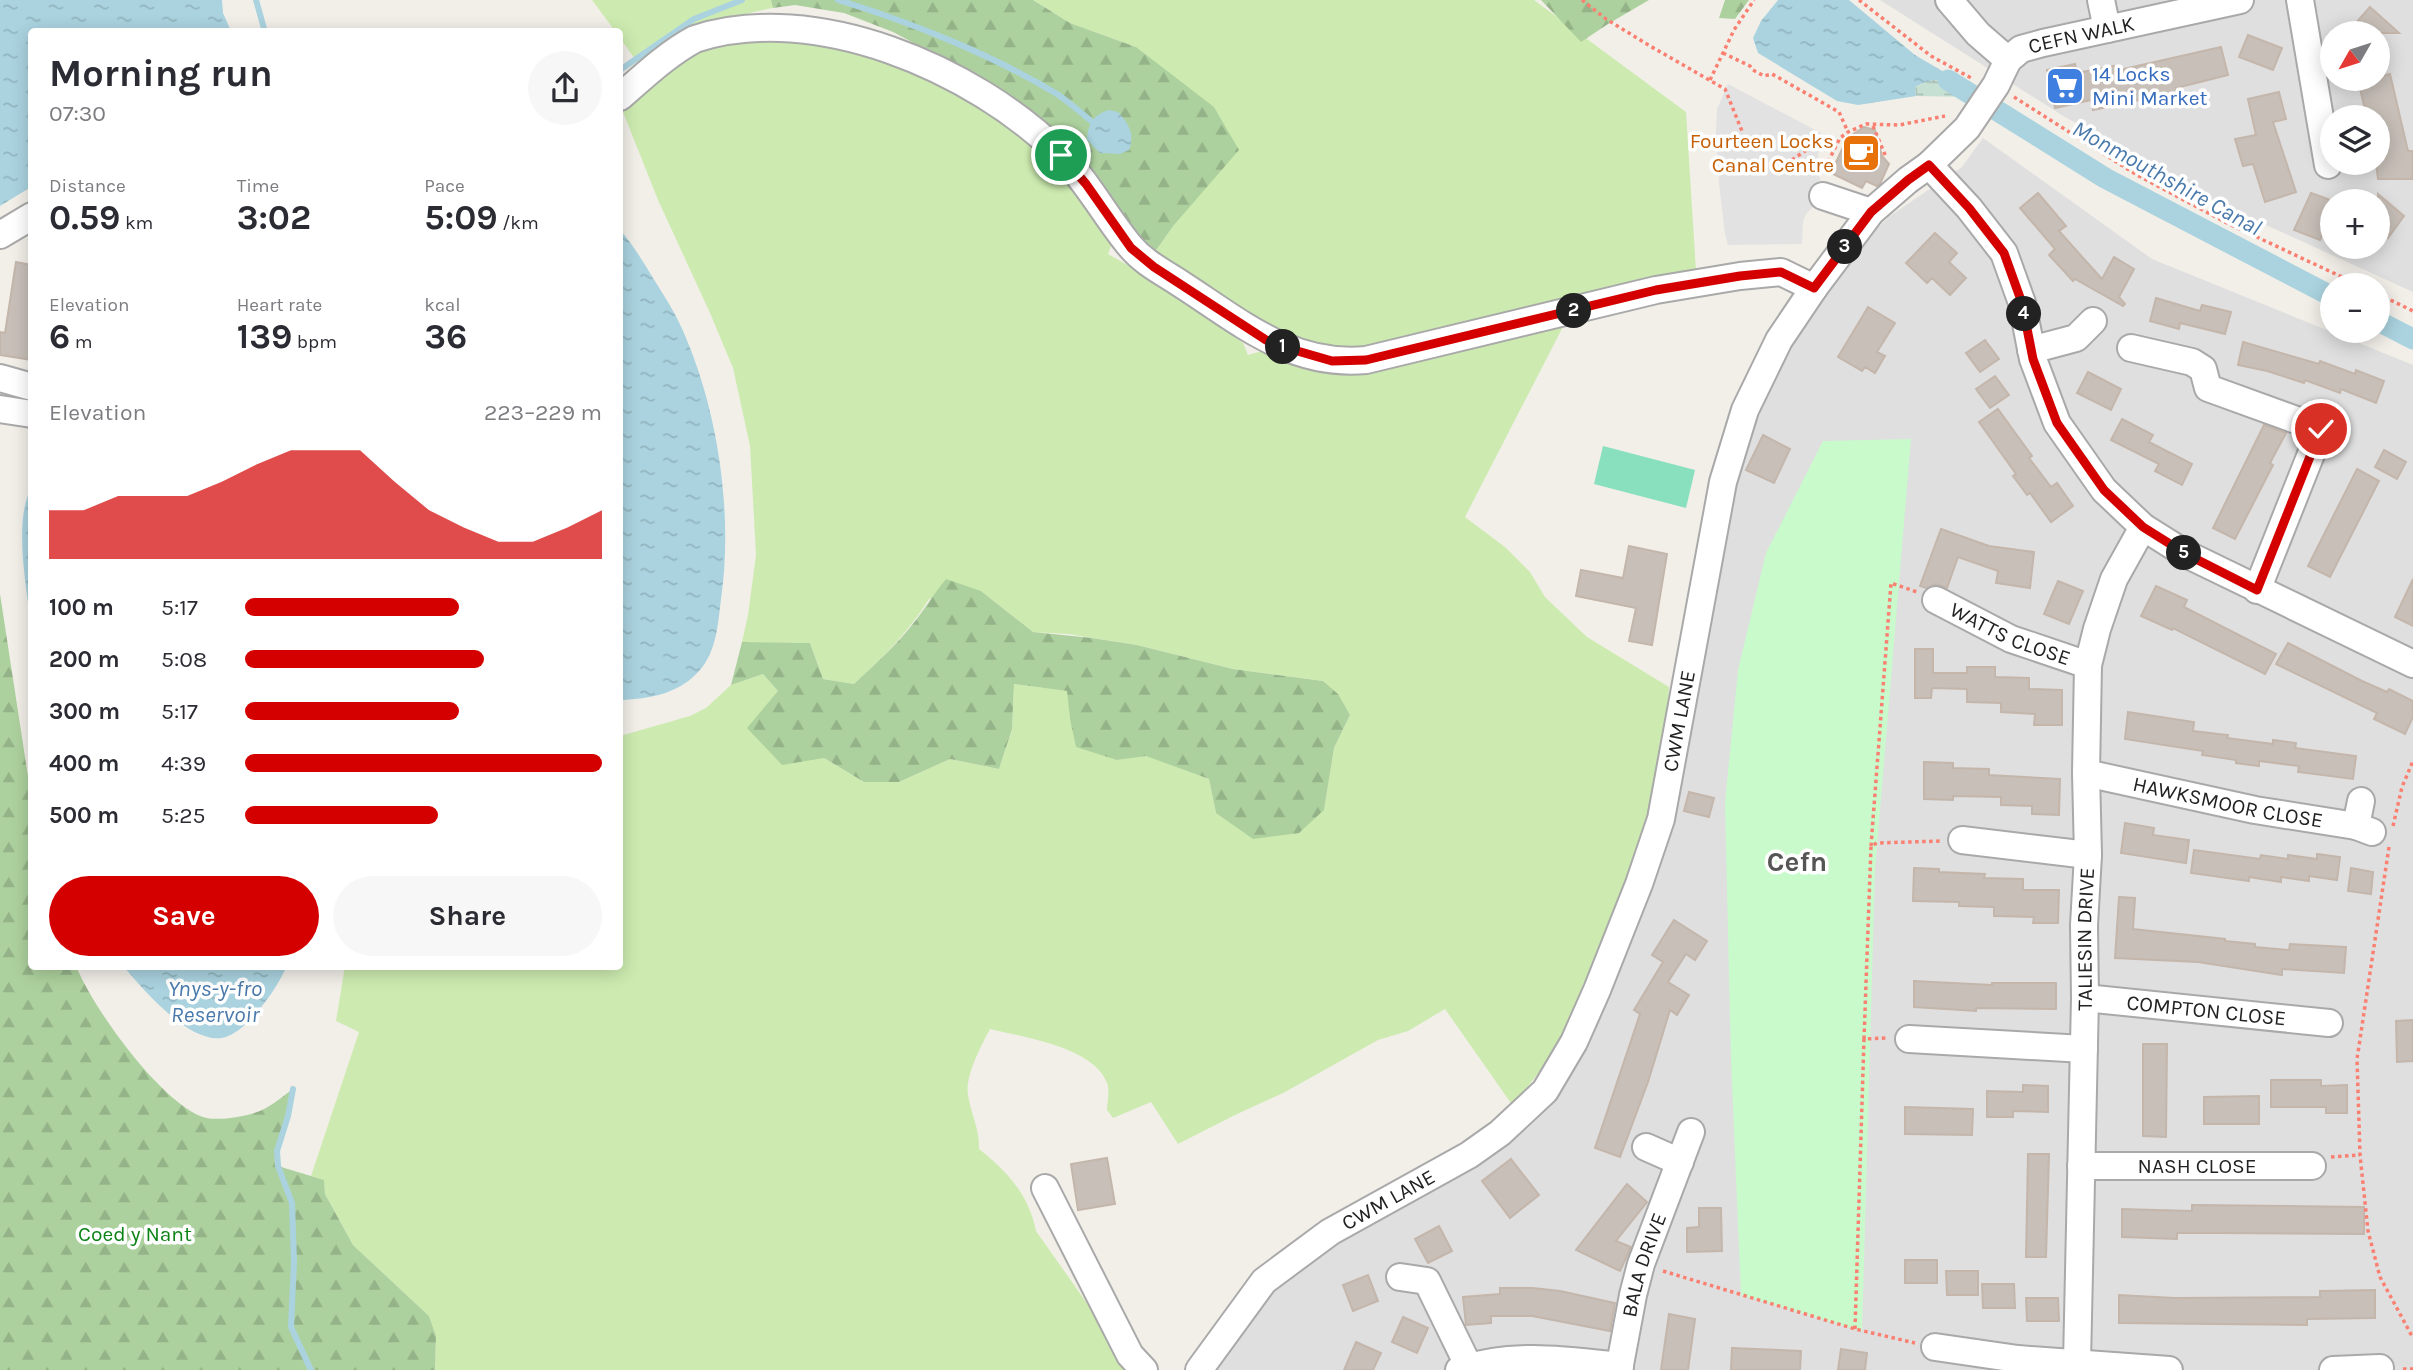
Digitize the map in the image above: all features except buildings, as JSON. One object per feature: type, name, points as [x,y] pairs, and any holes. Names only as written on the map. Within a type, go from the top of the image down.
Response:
[{"type":"street","points":[[1949,0],[1978,34],[2008,60]]},
{"type":"street","points":[[2101,0],[2108,29]]},
{"type":"street","name":"CEFN WALK","points":[[2008,60],[2021,49],[2240,0]]},
{"type":"street","points":[[2300,0],[2320,119]]},
{"type":"street","points":[[623,95],[676,51],[695,39],[741,23],[792,18],[834,23],[863,31],[892,42],[955,74],[1006,108],[1061,155],[1086,184],[1131,248],[1154,267],[1211,299],[1253,346],[1287,348],[1332,361],[1358,361],[1656,290],[1740,276],[1781,272],[1814,288]]},
{"type":"street","name":"CWM LANE","points":[[1199,1370],[1264,1281],[1330,1232],[1469,1155],[1500,1133],[1545,1091],[1574,1042],[1597,990],[1661,819],[1723,482],[1745,410],[1779,340],[1871,212],[1929,165],[1957,122],[1994,88],[2008,60]]},
{"type":"street","points":[[1929,165],[1969,208],[2004,253],[2022,303],[2031,350],[2057,423],[2104,490],[2143,527],[2186,554],[2413,664]]},
{"type":"street","points":[[1823,195],[1871,212]]},
{"type":"street","points":[[0,235],[28,218]]},
{"type":"street","points":[[1111,245],[1138,254]]},
{"type":"street","points":[[2031,350],[2076,338],[2092,321]]},
{"type":"street","points":[[2131,348],[2192,362],[2203,369],[2208,388],[2321,429],[2257,590]]},
{"type":"street","points":[[0,378],[28,386]]},
{"type":"street","points":[[0,409],[28,413]]},
{"type":"street","name":"TALIESIN DRIVE","points":[[2077,1363],[2085,998],[2084,925],[2088,855],[2085,773],[2088,665],[2114,579],[2143,527]]},
{"type":"street","name":"WATTS CLOSE","points":[[1936,600],[2011,639],[2088,665]]},
{"type":"street","name":"HAWKSMOOR CLOSE","points":[[2085,773],[2255,810],[2374,827]]},
{"type":"street","points":[[1962,840],[2088,855]]},
{"type":"street","name":"COMPTON CLOSE","points":[[2085,998],[2329,1023]]},
{"type":"street","points":[[1909,1039],[2084,1049]]},
{"type":"street","name":"BALA DRIVE","points":[[1620,1368],[1641,1264],[1690,1132]]},
{"type":"street","points":[[1646,1147],[1680,1162]]},
{"type":"street","name":"NASH CLOSE","points":[[2081,1166],[2312,1166]]},
{"type":"street","points":[[1045,1188],[1130,1355],[1144,1370]]},
{"type":"street","points":[[1400,1277],[1427,1281],[1464,1368],[1500,1360],[1553,1358],[1620,1368]]},
{"type":"street","points":[[1935,1348],[2018,1359],[2169,1370]]},
{"type":"street","points":[[2333,1370],[2380,1368]]},
{"type":"path","points":[[1582,0],[1606,19],[1725,89],[1742,131]]},
{"type":"path","points":[[1710,80],[1726,45],[1754,0]]},
{"type":"path","points":[[1859,0],[1931,57],[1994,88],[2137,175],[2227,223],[2333,273]]},
{"type":"path","points":[[1723,53],[1764,76],[1772,74],[1839,112],[1848,132]]},
{"type":"path","points":[[1825,168],[1840,138],[1866,124],[1873,126],[1957,122]]},
{"type":"path","points":[[1873,126],[1886,157]]},
{"type":"path","points":[[1792,160],[1818,142],[1836,147]]},
{"type":"path","points":[[2390,300],[2413,311]]},
{"type":"path","points":[[1855,1329],[1871,846],[1891,583],[1898,585]]},
{"type":"path","points":[[2413,761],[2402,787],[2374,827],[2357,1059],[2360,1155],[2368,1231],[2381,1277],[2413,1338]]},
{"type":"path","points":[[1871,846],[1877,843],[1962,840]]},
{"type":"path","points":[[1864,1039],[1871,1038]]},
{"type":"path","points":[[1641,1264],[1855,1329],[1935,1348]]},
{"type":"shaded area","points":[[1880,0],[2413,0],[2413,292],[2390,282],[2390,273],[2371,273],[2341,259],[2390,259],[2390,189],[2320,189],[2320,250],[2220,204],[2065,117]]},
{"type":"shaded area","points":[[1728,84],[1821,133],[1817,166],[1820,179],[1826,184],[1803,221],[1802,244],[1728,245],[1719,183],[1716,132],[1717,109]]},
{"type":"shaded area","points":[[1983,138],[2152,259],[2320,327],[2320,343],[2359,343],[2413,365],[2413,1370],[1199,1370],[1264,1281],[1545,1091],[1639,884],[1723,482],[1814,288],[1890,216],[1962,167]]},
{"type":"green space","points":[[592,0],[771,0],[773,8],[719,23],[639,65],[623,42],[623,28],[613,28]]},
{"type":"green space","points":[[771,0],[1033,0],[1070,23],[1136,47],[1214,107],[1239,150],[1174,225],[1152,256],[981,79],[893,32],[844,13],[795,5],[773,8]]},
{"type":"green space","points":[[1033,0],[1534,0],[1686,112],[1696,271],[1345,350],[1290,339],[1152,256],[1174,225],[1136,47],[1070,23]]},
{"type":"green space","points":[[1541,0],[1649,0],[1581,42]]},
{"type":"green space","points":[[1725,0],[1749,0],[1735,19],[1719,18]]},
{"type":"green space","points":[[810,33],[946,78],[1041,142],[1115,235],[1108,254],[1147,276],[1216,322],[1243,343],[1248,355],[1262,351],[1310,365],[1567,319],[1465,517],[1505,547],[1530,572],[1545,597],[1587,637],[1669,687],[1665,753],[1654,815],[1622,901],[1582,987],[1568,1034],[1513,1106],[1445,1009],[1408,1031],[1378,1040],[1285,1092],[1178,1144],[1151,1102],[1113,1118],[1107,1110],[1107,1083],[1100,1071],[1088,1060],[1038,1040],[990,1029],[974,1061],[968,1087],[979,1149],[999,1166],[1015,1185],[1028,1206],[1036,1231],[1134,1370],[435,1370],[436,1336],[429,1316],[353,1245],[325,1194],[324,1180],[311,1176],[359,1032],[336,1021],[344,970],[623,970],[623,735],[690,716],[706,708],[731,685],[763,674],[778,691],[824,758],[864,782],[899,782],[950,759],[999,769],[1012,729],[1014,684],[1068,691],[1070,719],[1117,760],[1146,755],[1209,779],[1216,813],[1324,809],[1334,748],[1350,715],[1323,681],[1233,669],[1137,645],[1068,634],[1033,632],[981,591],[929,599],[904,634],[854,684],[823,679],[810,643],[742,642],[756,555],[750,446],[733,368],[658,200],[623,112],[623,105],[671,67],[692,54],[742,39]]},
{"type":"green space","points":[[1931,79],[1944,80],[1969,97],[1916,96],[1915,87]]},
{"type":"green space","points":[[1911,439],[1875,870],[1862,1331],[1741,1295],[1731,1059],[1725,803],[1738,670],[1766,553],[1823,441]]},
{"type":"green space","points":[[1603,446],[1695,470],[1686,508],[1594,484]]},
{"type":"green space","points":[[946,579],[981,591],[1033,632],[1137,645],[1233,669],[1323,681],[1338,694],[1350,715],[1334,748],[1324,810],[1299,833],[1253,839],[1216,813],[1209,779],[1146,756],[1117,760],[1076,747],[1067,691],[1014,684],[1012,729],[999,769],[950,759],[899,782],[864,782],[824,758],[782,765],[747,728],[778,691],[763,674],[731,685],[742,642],[810,643],[823,679],[854,684],[902,637]]},
{"type":"green space","name":"Coed y Nant","points":[[0,594],[28,776],[28,970],[78,970],[112,1028],[148,1074],[186,1108],[203,1117],[224,1119],[257,1112],[293,1089],[281,1138],[278,1166],[324,1180],[325,1194],[353,1245],[429,1316],[436,1336],[435,1370],[0,1370]]},
{"type":"water","points":[[0,0],[222,0],[223,13],[230,28],[28,28],[28,189],[0,206]]},
{"type":"water","points":[[1778,0],[1849,0],[1915,55],[1973,89],[1969,97],[1950,82],[1937,80],[1915,87],[1916,96],[1858,105],[1837,101],[1758,53],[1753,38],[1761,21]]},
{"type":"water","points":[[1109,110],[1118,112],[1131,134],[1129,150],[1120,154],[1100,153],[1087,140],[1092,121]]},
{"type":"water","points":[[2004,113],[2052,144],[2051,147],[2002,117]]},
{"type":"water","points":[[623,234],[671,307],[697,368],[715,433],[724,501],[725,534],[718,627],[706,662],[692,678],[675,689],[656,696],[624,700]]},
{"type":"water","points":[[28,497],[28,605],[22,537]]},
{"type":"water","name":"Ynys-y-fro Reservoir","points":[[127,970],[285,970],[274,990],[254,1016],[237,1031],[222,1038],[195,1032],[154,1000]]},
{"type":"waterway","points":[[256,0],[264,28]]},
{"type":"waterway","points":[[623,68],[694,19],[742,0]]},
{"type":"waterway","points":[[838,0],[894,18],[979,53],[1057,94],[1091,121]]},
{"type":"waterway","name":"Monmouthshire Canal","points":[[1948,80],[2105,178],[2320,290]]},
{"type":"waterway","name":"Monmouthshire Canal","points":[[2390,327],[2413,339]]},
{"type":"waterway","points":[[293,1089],[277,1151],[278,1166],[292,1203],[294,1262],[291,1327],[311,1370]]},
{"type":"place","name":"14 Locks Mini Market","points":[[2065,86]]},
{"type":"place","name":"Fourteen Locks Canal Centre","points":[[1861,153]]},
{"type":"district","name":"Cefn","points":[[1797,861]]},
{"type":"route","points":[[1061,155],[1086,184],[1131,248],[1154,267],[1266,340],[1332,361],[1349,362],[1410,350],[1656,290],[1740,276],[1781,272],[1814,288],[1871,212],[1929,165],[1969,208],[2004,253],[2022,303],[2033,359],[2057,423],[2104,490],[2143,527],[2186,554],[2257,590],[2321,429]]}]
